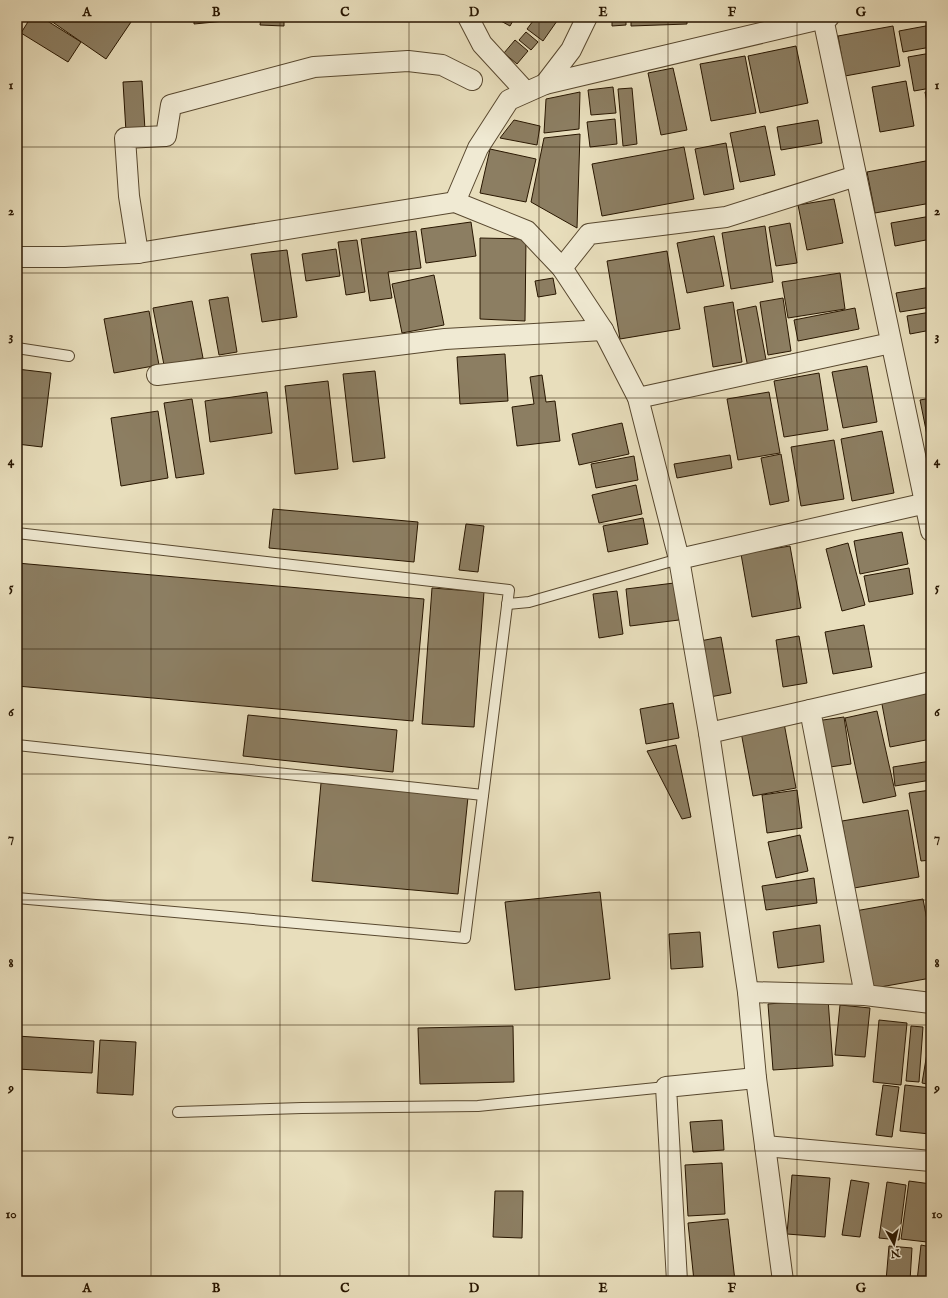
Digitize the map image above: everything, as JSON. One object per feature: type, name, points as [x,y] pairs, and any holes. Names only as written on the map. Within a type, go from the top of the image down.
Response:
[{"type":"street","points":[[468,17],[482,44],[526,92]]},
{"type":"street","points":[[545,84],[571,50],[587,17]]},
{"type":"street","points":[[455,202],[478,148],[509,100],[545,84],[826,18],[856,176],[891,343],[928,503],[931,531]]},
{"type":"street","points":[[138,253],[129,196],[125,138],[166,136],[171,105],[314,67],[408,61],[442,65],[472,80]]},
{"type":"street","points":[[562,268],[589,234],[726,217],[856,176]]},
{"type":"street","points":[[17,257],[65,257],[138,253],[455,202],[526,231],[562,268],[603,330],[638,398],[679,559],[709,733],[748,992],[756,1078],[783,1281]]},
{"type":"street","points":[[157,375],[445,339],[603,330]]},
{"type":"street","points":[[638,398],[891,343]]},
{"type":"street","points":[[679,559],[928,503]]},
{"type":"street","points":[[709,733],[931,682]]},
{"type":"street","points":[[810,710],[866,995]]},
{"type":"street","points":[[748,992],[866,995],[931,1003]]},
{"type":"street","points":[[677,1281],[666,1087],[756,1078]]},
{"type":"street","points":[[766,1146],[931,1161]]},
{"type":"lane","points":[[17,348],[69,356]]},
{"type":"lane","points":[[17,533],[509,590],[465,938],[17,898]]},
{"type":"lane","points":[[507,604],[529,602],[679,559]]},
{"type":"lane","points":[[17,745],[483,795]]},
{"type":"lane","points":[[178,1112],[302,1108],[478,1106],[666,1087]]},
{"type":"building","points":[[31,17],[41,17],[81,42],[68,62],[21,33]]},
{"type":"building","points":[[54,17],[124,17],[131,22],[106,59],[51,21]]},
{"type":"building","points":[[194,17],[234,17],[235,20],[194,24]]},
{"type":"building","points":[[261,17],[284,17],[284,26],[260,25]]},
{"type":"building","points":[[501,17],[515,17],[510,26],[499,20]]},
{"type":"building","points":[[536,17],[552,17],[557,21],[543,41],[527,29]]},
{"type":"building","points":[[612,17],[626,17],[626,25],[612,26]]},
{"type":"building","points":[[631,17],[687,17],[687,24],[631,26]]},
{"type":"building","points":[[694,17],[722,17],[694,21]]},
{"type":"building","points":[[931,25],[931,47],[903,52],[899,31]]},
{"type":"building","points":[[893,26],[900,66],[845,76],[838,36]]},
{"type":"building","points":[[526,32],[538,42],[531,50],[519,40]]},
{"type":"building","points":[[515,40],[528,51],[517,64],[504,53]]},
{"type":"building","points":[[796,46],[808,103],[760,113],[748,56]]},
{"type":"building","points":[[931,53],[931,88],[914,91],[908,57]]},
{"type":"building","points":[[745,56],[756,113],[711,121],[700,64]]},
{"type":"building","points":[[673,68],[687,130],[661,135],[648,73]]},
{"type":"building","points":[[142,81],[145,130],[126,132],[123,82]]},
{"type":"building","points":[[906,81],[914,126],[880,132],[872,87]]},
{"type":"building","points":[[613,87],[616,113],[591,115],[588,90]]},
{"type":"building","points":[[632,88],[637,144],[623,146],[618,89]]},
{"type":"building","points":[[931,91],[931,123],[925,92]]},
{"type":"building","points":[[580,92],[579,129],[544,133],[546,99]]},
{"type":"building","points":[[615,119],[617,144],[590,147],[587,122]]},
{"type":"building","points":[[514,120],[540,126],[537,145],[500,138]]},
{"type":"building","points":[[818,120],[822,143],[781,150],[777,127]]},
{"type":"building","points":[[765,126],[775,175],[740,182],[730,133]]},
{"type":"building","points":[[580,134],[577,228],[531,202],[544,138]]},
{"type":"building","points":[[726,143],[734,189],[704,195],[695,149]]},
{"type":"building","points":[[684,147],[694,199],[602,216],[592,164]]},
{"type":"building","points":[[490,149],[536,159],[526,202],[480,193]]},
{"type":"building","points":[[931,160],[931,203],[875,213],[867,172]]},
{"type":"building","points":[[834,199],[843,243],[807,250],[798,205]]},
{"type":"building","points":[[931,216],[931,239],[895,246],[891,223]]},
{"type":"building","points":[[471,222],[476,256],[426,263],[421,229]]},
{"type":"building","points":[[790,223],[797,263],[776,266],[769,227]]},
{"type":"building","points":[[765,226],[773,282],[731,289],[722,233]]},
{"type":"building","points":[[416,231],[421,268],[388,272],[392,298],[370,301],[361,239]]},
{"type":"building","points":[[714,236],[724,286],[687,293],[677,243]]},
{"type":"building","points":[[480,238],[526,239],[525,321],[480,319]]},
{"type":"building","points":[[357,240],[365,292],[346,295],[338,242]]},
{"type":"building","points":[[336,249],[340,276],[306,281],[302,254]]},
{"type":"building","points":[[287,250],[297,317],[262,322],[251,254]]},
{"type":"building","points":[[667,251],[680,329],[620,339],[607,261]]},
{"type":"building","points":[[840,273],[845,309],[788,318],[782,282]]},
{"type":"building","points":[[434,275],[444,325],[402,333],[392,284]]},
{"type":"building","points":[[553,278],[556,294],[538,297],[535,281]]},
{"type":"building","points":[[931,287],[931,307],[900,312],[896,293]]},
{"type":"building","points":[[228,297],[237,352],[219,355],[209,300]]},
{"type":"building","points":[[783,298],[791,351],[768,355],[760,302]]},
{"type":"building","points":[[192,301],[203,358],[164,365],[153,308]]},
{"type":"building","points":[[733,302],[742,362],[713,367],[704,307]]},
{"type":"building","points":[[756,306],[767,365],[748,368],[737,310]]},
{"type":"building","points":[[855,308],[859,329],[798,341],[794,320]]},
{"type":"building","points":[[149,311],[159,365],[114,373],[104,319]]},
{"type":"building","points":[[931,312],[931,330],[910,334],[907,316]]},
{"type":"building","points":[[505,354],[508,401],[460,404],[457,357]]},
{"type":"building","points":[[867,366],[877,422],[843,428],[832,372]]},
{"type":"building","points":[[17,369],[51,373],[42,447],[17,444]]},
{"type":"building","points":[[375,371],[385,458],[353,462],[343,374]]},
{"type":"building","points":[[819,373],[828,430],[784,437],[774,381]]},
{"type":"building","points":[[542,375],[546,402],[555,401],[560,441],[517,446],[512,407],[534,404],[530,377]]},
{"type":"building","points":[[328,381],[338,469],[295,474],[285,386]]},
{"type":"building","points":[[267,392],[272,433],[210,442],[205,401]]},
{"type":"building","points":[[769,392],[780,453],[738,460],[727,399]]},
{"type":"building","points":[[931,398],[931,434],[927,435],[920,400]]},
{"type":"building","points":[[192,399],[204,474],[176,478],[164,403]]},
{"type":"building","points":[[158,411],[168,478],[121,486],[111,418]]},
{"type":"building","points":[[622,423],[629,454],[579,465],[572,434]]},
{"type":"building","points":[[882,431],[894,493],[852,501],[841,439]]},
{"type":"building","points":[[834,440],[844,499],[801,506],[791,447]]},
{"type":"building","points":[[781,454],[789,501],[770,505],[761,458]]},
{"type":"building","points":[[730,455],[732,468],[677,478],[674,464]]},
{"type":"building","points":[[634,456],[638,480],[596,488],[591,464]]},
{"type":"building","points":[[636,485],[642,514],[599,523],[592,495]]},
{"type":"building","points":[[273,509],[418,522],[414,562],[269,548]]},
{"type":"building","points":[[643,518],[648,544],[608,552],[603,526]]},
{"type":"building","points":[[466,524],[484,526],[478,572],[459,570]]},
{"type":"building","points":[[902,532],[908,564],[860,574],[854,541]]},
{"type":"building","points":[[848,543],[865,605],[842,611],[826,549]]},
{"type":"building","points":[[790,546],[801,608],[752,617],[741,554]]},
{"type":"building","points":[[17,563],[424,599],[413,721],[17,686]]},
{"type":"building","points":[[909,568],[913,594],[869,602],[864,576]]},
{"type":"building","points":[[674,583],[679,620],[630,626],[626,589]]},
{"type":"building","points":[[432,588],[484,592],[474,727],[422,724]]},
{"type":"building","points":[[617,591],[623,634],[599,638],[593,594]]},
{"type":"building","points":[[864,625],[872,667],[833,674],[825,632]]},
{"type":"building","points":[[799,636],[807,683],[783,687],[776,640]]},
{"type":"building","points":[[721,637],[731,693],[710,697],[700,641]]},
{"type":"building","points":[[931,690],[931,739],[890,747],[881,699]]},
{"type":"building","points":[[673,703],[679,738],[646,744],[640,709]]},
{"type":"building","points":[[877,711],[896,796],[863,803],[845,718]]},
{"type":"building","points":[[248,715],[397,730],[393,772],[243,756]]},
{"type":"building","points":[[844,717],[851,764],[823,768],[816,721]]},
{"type":"building","points":[[784,723],[796,788],[753,796],[741,732]]},
{"type":"building","points":[[676,745],[691,817],[682,819],[647,751]]},
{"type":"building","points":[[931,761],[931,780],[895,786],[893,767]]},
{"type":"building","points":[[321,783],[468,797],[458,894],[312,881]]},
{"type":"building","points":[[797,790],[802,828],[767,833],[762,795]]},
{"type":"building","points":[[931,790],[931,860],[921,861],[909,793]]},
{"type":"building","points":[[908,810],[919,877],[854,888],[842,821]]},
{"type":"building","points":[[800,835],[808,871],[776,878],[768,842]]},
{"type":"building","points":[[814,878],[817,903],[766,910],[762,886]]},
{"type":"building","points":[[600,892],[610,979],[515,990],[505,902]]},
{"type":"building","points":[[923,899],[931,941],[931,978],[869,989],[855,911]]},
{"type":"building","points":[[820,925],[824,962],[778,968],[773,932]]},
{"type":"building","points":[[700,932],[703,967],[671,969],[669,934]]},
{"type":"building","points":[[828,999],[833,1066],[773,1070],[768,1004]]},
{"type":"building","points":[[840,1005],[870,1008],[865,1057],[835,1055]]},
{"type":"building","points":[[879,1020],[907,1023],[901,1085],[873,1082]]},
{"type":"building","points":[[513,1026],[514,1082],[420,1084],[418,1028]]},
{"type":"building","points":[[911,1026],[923,1027],[919,1082],[906,1081]]},
{"type":"building","points":[[931,1029],[931,1085],[922,1083]]},
{"type":"building","points":[[17,1036],[94,1041],[92,1073],[17,1069]]},
{"type":"building","points":[[100,1040],[136,1042],[133,1095],[97,1093]]},
{"type":"building","points":[[883,1085],[899,1087],[892,1137],[876,1135]]},
{"type":"building","points":[[905,1085],[931,1088],[930,1134],[900,1131]]},
{"type":"building","points":[[722,1120],[724,1150],[693,1152],[690,1122]]},
{"type":"building","points":[[722,1163],[725,1214],[688,1216],[685,1165]]},
{"type":"building","points":[[792,1175],[830,1178],[825,1237],[787,1234]]},
{"type":"building","points":[[851,1180],[869,1183],[860,1237],[842,1235]]},
{"type":"building","points":[[909,1181],[931,1184],[931,1209],[927,1242],[901,1239]]},
{"type":"building","points":[[887,1182],[906,1185],[899,1240],[879,1238]]},
{"type":"building","points":[[495,1191],[523,1191],[522,1238],[493,1237]]},
{"type":"building","points":[[728,1219],[735,1281],[694,1281],[688,1223]]},
{"type":"building","points":[[921,1245],[931,1247],[931,1281],[917,1281]]},
{"type":"building","points":[[889,1246],[912,1248],[910,1281],[886,1281]]}]
